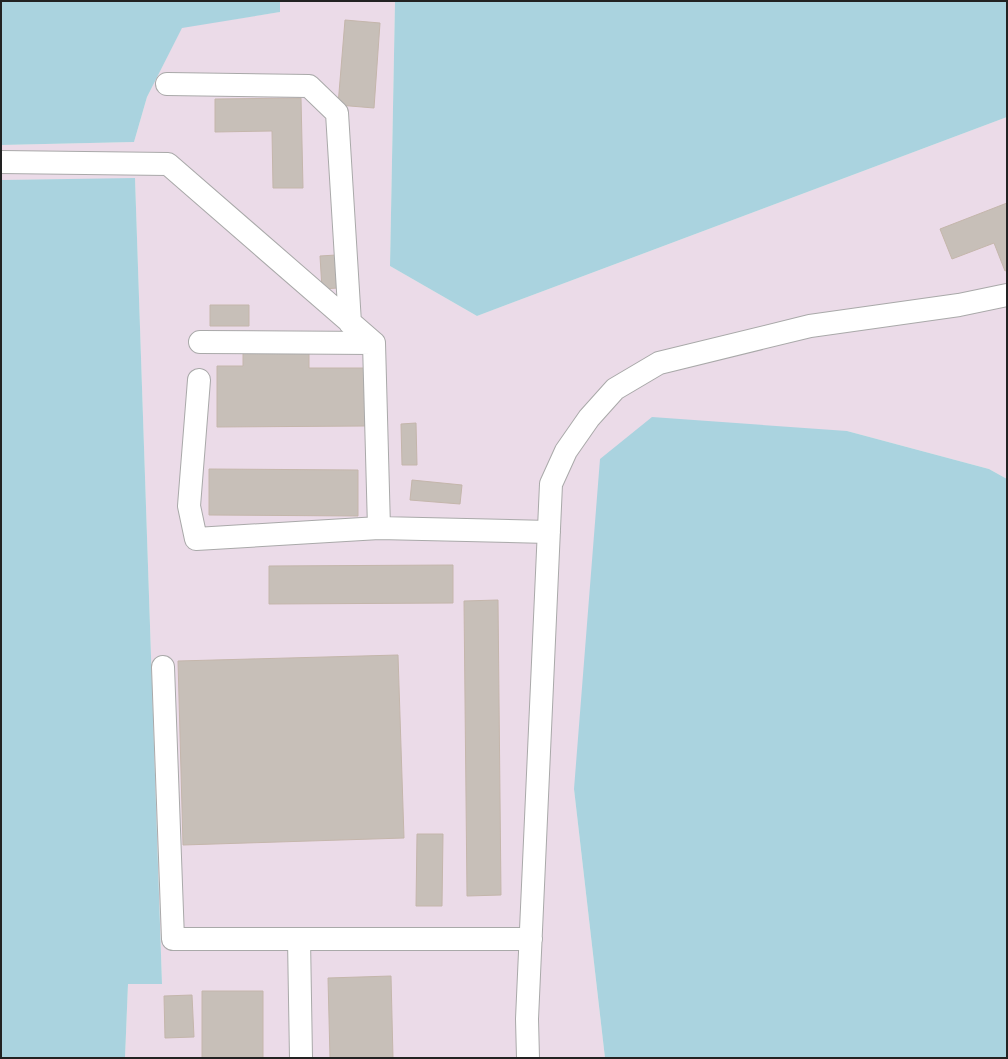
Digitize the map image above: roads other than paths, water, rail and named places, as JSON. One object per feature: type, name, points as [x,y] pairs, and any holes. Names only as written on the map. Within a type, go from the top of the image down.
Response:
[{"type":"lane","points":[[167,84],[309,86],[337,113],[350,323]]},
{"type":"lane","points":[[1,162],[168,164],[374,343],[379,528]]},
{"type":"lane","points":[[528,1058],[527,1019],[551,484],[566,451],[589,418],[616,389],[658,363],[810,326],[959,306],[1007,295]]},
{"type":"lane","points":[[200,342],[374,343]]},
{"type":"lane","points":[[199,380],[189,506],[196,539],[379,528],[549,532]]},
{"type":"lane","points":[[163,668],[173,939],[531,939]]},
{"type":"lane","points":[[299,939],[301,1058]]},
{"type":"water","points":[[1,1],[280,1],[280,12],[182,28],[147,97],[134,142],[1,145]]},
{"type":"water","points":[[395,1],[1007,1],[1007,117],[477,316],[390,266]]},
{"type":"water","points":[[135,178],[162,984],[128,984],[125,1058],[1,1058],[1,180]]},
{"type":"water","points":[[652,417],[847,431],[989,469],[1007,479],[1007,1058],[605,1058],[574,789],[600,459]]}]
